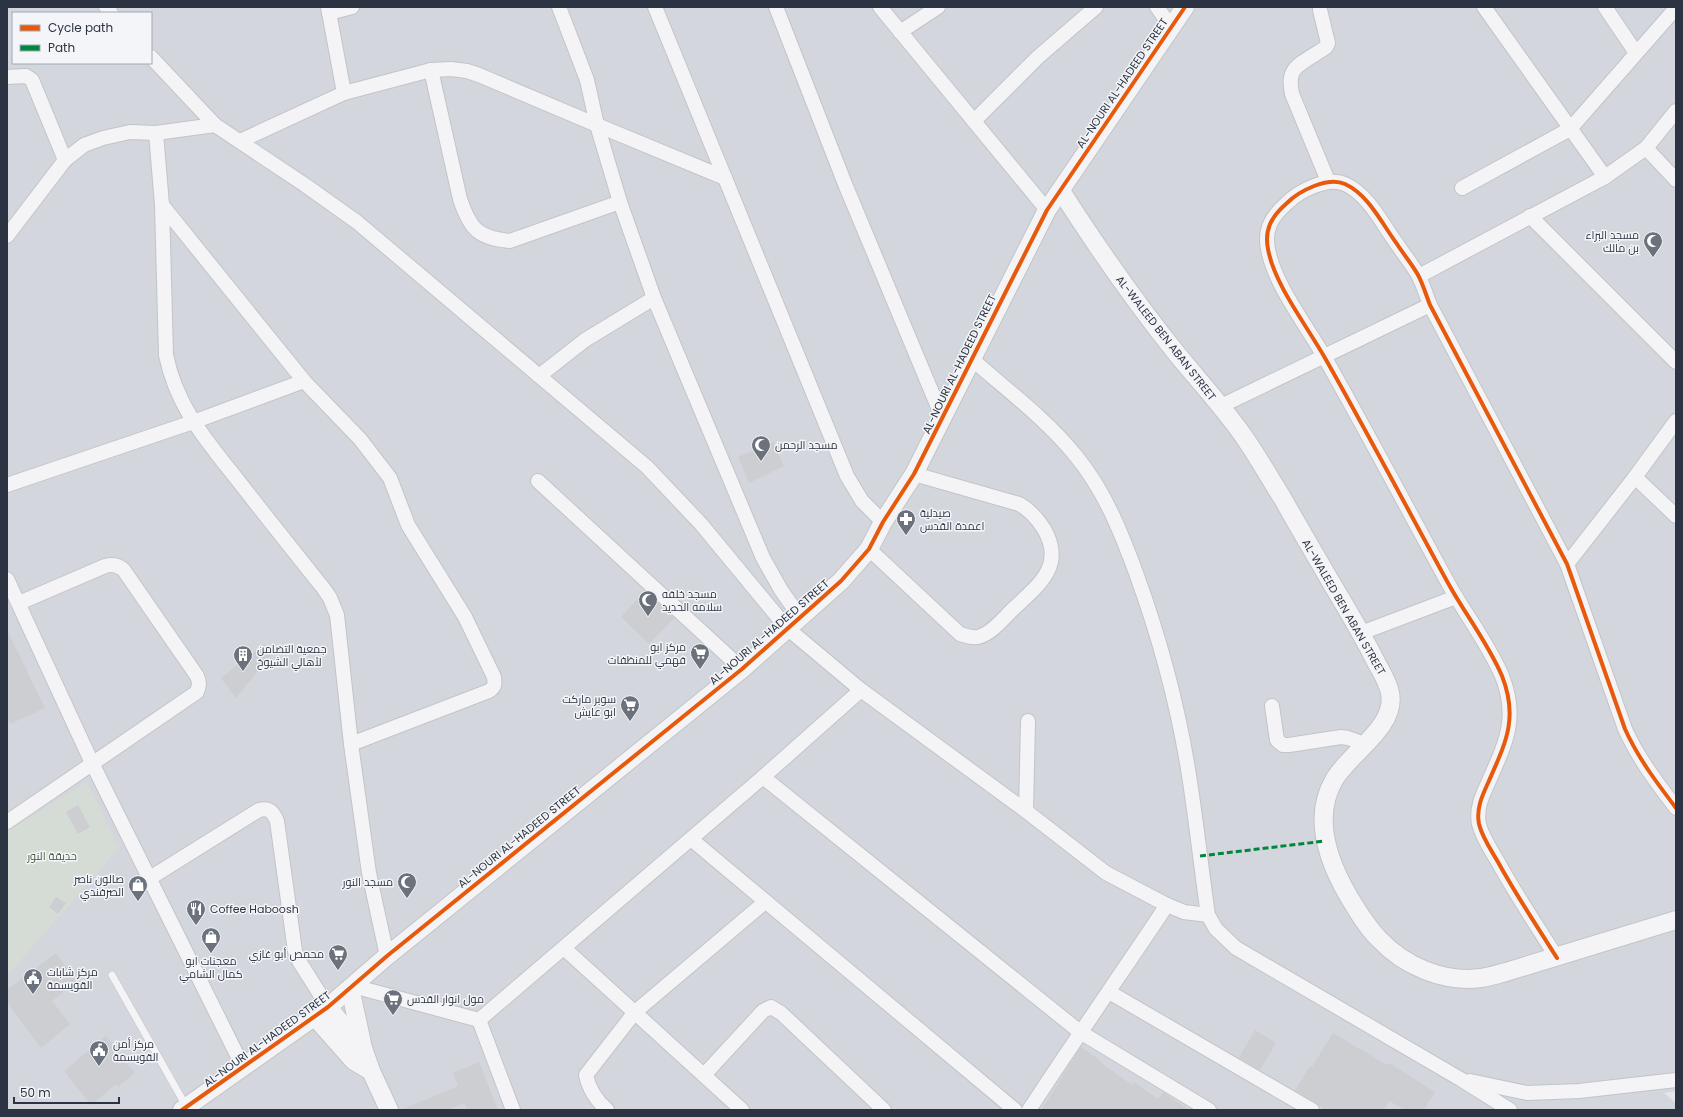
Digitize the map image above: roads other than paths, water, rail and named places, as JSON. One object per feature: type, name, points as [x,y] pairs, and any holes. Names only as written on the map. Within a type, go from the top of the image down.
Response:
[{"type":"street","points":[[344,93],[329,10],[352,7]]},
{"type":"street","points":[[559,7],[587,80],[597,125],[620,202],[654,298],[763,558],[781,590],[794,623]]},
{"type":"street","points":[[655,7],[847,476],[862,501],[883,522]]},
{"type":"street","points":[[776,7],[848,192],[943,419]]},
{"type":"street","points":[[880,7],[1047,210]]},
{"type":"street","points":[[900,32],[938,7]]},
{"type":"street","points":[[974,121],[1038,58],[1096,7]]},
{"type":"street","points":[[1157,7],[1171,28]]},
{"type":"street","name":"AL-NOURI AL-HADEED STREET","points":[[186,1109],[322,1012],[387,956],[742,669],[841,581],[869,549],[883,522],[914,474],[973,360],[1047,210],[1185,7]]},
{"type":"street","points":[[1484,7],[1605,178]]},
{"type":"street","points":[[1605,7],[1636,53]]},
{"type":"street","points":[[1462,188],[1570,129],[1676,8]]},
{"type":"street","points":[[1320,10],[1328,43],[1326,47],[1295,70],[1291,78],[1291,84],[1292,94],[1328,181]]},
{"type":"street","points":[[152,58],[215,125],[357,222],[647,467],[794,623],[861,690],[1026,811],[1106,873],[1167,905],[1184,912],[1208,915]]},
{"type":"street","points":[[240,141],[344,93],[431,70],[452,69],[467,71],[479,75],[725,178]]},
{"type":"street","points":[[431,70],[460,199],[465,215],[481,234],[492,240],[510,241],[620,202]]},
{"type":"street","points":[[7,77],[26,76],[32,80],[65,160]]},
{"type":"street","points":[[1419,276],[1530,216],[1605,178],[1646,148],[1676,111]]},
{"type":"street","points":[[7,236],[65,160],[84,145],[103,138],[130,132],[156,133],[215,125]]},
{"type":"street","points":[[156,133],[162,205],[166,355],[174,385],[193,422],[332,602],[337,615],[369,873],[387,956]]},
{"type":"street","points":[[1646,148],[1676,180]]},
{"type":"street","points":[[1557,958],[1513,888],[1485,839],[1479,823],[1479,804],[1506,742],[1510,728],[1508,693],[1501,674],[1483,640],[1456,597],[1324,356],[1276,275],[1268,250],[1266,234],[1271,220],[1295,195],[1328,181],[1344,183],[1357,192],[1371,207],[1419,276],[1430,305],[1567,564],[1625,730],[1639,756],[1676,808]]},
{"type":"street","name":"AL-WALEED BEN ABAN STREET","points":[[1061,191],[1125,288],[1221,406],[1261,461],[1361,632],[1387,684],[1391,702],[1384,722],[1375,734],[1346,763],[1333,781],[1326,801],[1324,818],[1325,841],[1334,869],[1348,896],[1369,928],[1381,942],[1402,958],[1425,970],[1448,978],[1482,978],[1557,958],[1676,920]]},
{"type":"street","points":[[162,205],[304,381],[360,439],[390,478],[408,525],[464,617],[494,678],[495,684],[489,691],[352,744]]},
{"type":"street","points":[[1530,216],[1676,362]]},
{"type":"street","points":[[539,376],[585,340],[654,298]]},
{"type":"street","points":[[1221,406],[1430,305]]},
{"type":"street","points":[[973,360],[1054,430],[1077,457],[1096,486],[1116,523],[1151,614],[1177,711],[1188,769],[1208,915],[1216,928],[1236,948],[1462,1080],[1510,1110]]},
{"type":"street","points":[[7,485],[193,422],[304,381]]},
{"type":"street","points":[[1567,564],[1635,477],[1676,421]]},
{"type":"street","points":[[869,549],[960,634],[968,637],[978,637],[993,628],[1027,596],[1049,570],[1053,554],[1049,539],[1038,519],[1027,508],[1019,504],[914,474]]},
{"type":"street","points":[[1635,477],[1676,516]]},
{"type":"street","points":[[538,481],[742,669]]},
{"type":"street","points":[[7,822],[197,692],[199,687],[199,682],[123,569],[117,566],[105,566],[19,603]]},
{"type":"street","points":[[7,579],[92,763],[243,1067]]},
{"type":"street","points":[[1361,632],[1456,597]]},
{"type":"street","points":[[479,1020],[565,949],[861,690]]},
{"type":"street","points":[[1272,706],[1277,740],[1283,745],[1341,738],[1348,738],[1365,744]]},
{"type":"street","points":[[1026,811],[1028,721]]},
{"type":"street","points":[[763,777],[1080,1032],[1208,1110]]},
{"type":"street","points":[[150,878],[259,810],[270,810],[277,821],[295,951],[322,1012],[354,1061],[371,1071]]},
{"type":"street","points":[[691,839],[1015,1110]]},
{"type":"street","points":[[607,1110],[591,1091],[586,1075],[635,1012],[765,902]]},
{"type":"street","points":[[1029,1110],[1080,1032],[1109,992],[1167,905]]},
{"type":"street","points":[[565,949],[742,1110]]},
{"type":"street","points":[[389,1110],[371,1071],[364,1051],[352,987],[479,1020]]},
{"type":"street","points":[[1109,992],[1312,1110]]},
{"type":"street","points":[[704,1075],[763,1011],[771,1007],[781,1013],[884,1110]]},
{"type":"street","points":[[322,1012],[364,1051]]},
{"type":"street","points":[[479,1020],[514,1110]]},
{"type":"street","points":[[1462,1080],[1527,1093],[1579,1091],[1676,1080]]},
{"type":"lane","points":[[112,974],[186,1109]]},
{"type":"place","name":"مسجد البراء بن مالك","points":[[1653,258]]},
{"type":"place","name":"مسجد الرحمن","points":[[761,462]]},
{"type":"place","name":"صيدلية اعمدة القدس","points":[[906,536]]},
{"type":"place","name":"مسجد خلفه سلامه الحديد","points":[[648,617]]},
{"type":"place","name":"مركز ابو فهمي للمنظفات","points":[[700,670]]},
{"type":"place","name":"جمعية التضامن لأهالي الشيوخ","points":[[243,672]]},
{"type":"place","name":"سوبر ماركت ابو عايش","points":[[630,722]]},
{"type":"place","name":"مسجد النور","points":[[407,899]]},
{"type":"place","name":"صالون ناصر الصرفندي","points":[[138,902]]},
{"type":"place","name":"Coffee Haboosh","points":[[196,926]]},
{"type":"place","name":"معجنات ابو كمال الشامي","points":[[211,954]]},
{"type":"place","name":"محمص أبو غازي","points":[[338,971]]},
{"type":"place","name":"مركز شابات القويسمة","points":[[33,995]]},
{"type":"place","name":"مول انوار القدس","points":[[393,1016]]},
{"type":"place","name":"مركز أمن القويسمة","points":[[99,1067]]},
{"type":"park label","name":"حديقة النور","points":[[52,856]]}]
